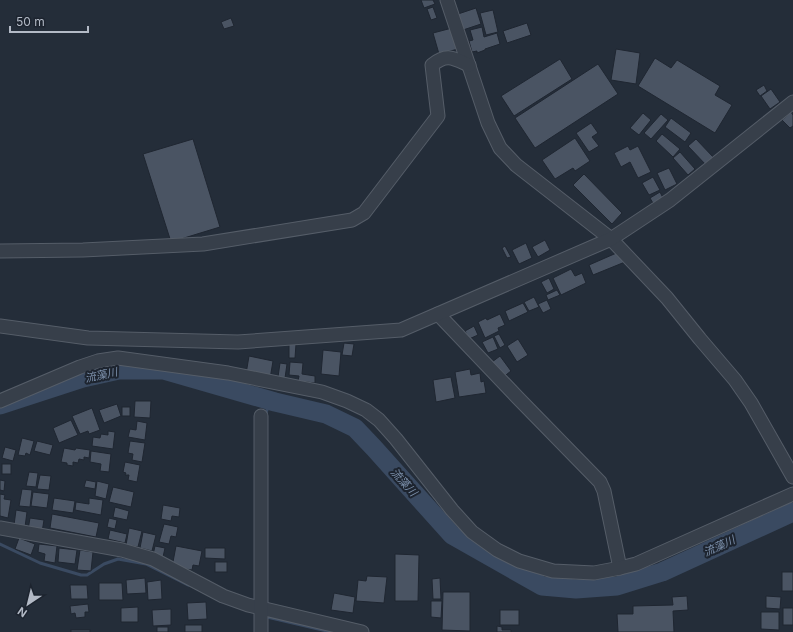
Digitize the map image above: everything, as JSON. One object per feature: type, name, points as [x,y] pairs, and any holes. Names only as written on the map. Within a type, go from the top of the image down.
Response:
[{"type":"street","points":[[447,0],[488,123],[500,148],[516,165],[611,238],[668,298],[735,380],[751,403],[793,477]]},
{"type":"street","points":[[0,251],[83,250],[203,244],[352,220],[364,213],[438,116],[432,65],[441,58],[453,58],[469,65]]},
{"type":"street","points":[[0,326],[88,338],[238,342],[406,328],[611,238],[670,200],[793,102]]},
{"type":"street","points":[[438,314],[600,482],[604,491],[620,568]]},
{"type":"street","points":[[0,401],[80,367],[98,361],[118,358],[228,373],[322,392],[366,410],[379,420],[396,439],[452,510],[472,532],[497,550],[519,561],[553,571],[594,573],[636,564],[793,494]]},
{"type":"street","points":[[261,416],[261,619]]},
{"type":"street","points":[[0,528],[122,550],[153,559],[223,596],[248,605],[261,619],[362,632]]},
{"type":"building","points":[[421,0],[433,0],[435,4],[424,8]]},
{"type":"building","points":[[433,7],[437,18],[431,20],[427,9]]},
{"type":"building","points":[[476,8],[481,24],[463,30],[458,14]]},
{"type":"building","points":[[493,10],[498,32],[486,35],[480,13]]},
{"type":"building","points":[[231,18],[234,26],[224,29],[221,22]]},
{"type":"building","points":[[527,23],[531,35],[507,43],[503,31]]},
{"type":"building","points":[[482,27],[484,37],[497,33],[500,44],[477,53],[477,51],[472,52],[469,41],[473,40],[470,30]]},
{"type":"building","points":[[452,28],[458,49],[439,54],[433,33]]},
{"type":"building","points":[[616,49],[640,53],[636,84],[611,80]]},
{"type":"building","points":[[655,58],[671,68],[677,60],[720,86],[715,95],[732,105],[715,133],[638,86]]},
{"type":"building","points":[[560,59],[572,79],[514,116],[501,96]]},
{"type":"building","points":[[598,64],[618,94],[535,148],[515,118]]},
{"type":"building","points":[[764,85],[767,91],[760,96],[756,90]]},
{"type":"building","points":[[771,89],[780,102],[770,109],[761,96]]},
{"type":"building","points":[[791,112],[793,115],[793,126],[790,128],[782,120]]},
{"type":"building","points":[[643,113],[651,120],[639,135],[630,128]]},
{"type":"building","points":[[661,114],[668,120],[651,139],[644,133]]},
{"type":"building","points":[[671,118],[691,133],[685,142],[665,127]]},
{"type":"building","points":[[591,123],[598,133],[592,137],[599,146],[589,152],[576,133]]},
{"type":"building","points":[[662,134],[680,149],[673,157],[656,141]]},
{"type":"building","points":[[575,138],[590,161],[575,171],[573,168],[555,179],[542,160]]},
{"type":"building","points":[[193,139],[220,227],[171,242],[143,154]]},
{"type":"building","points":[[696,139],[714,158],[706,165],[688,146]]},
{"type":"building","points":[[628,146],[630,150],[638,146],[651,172],[638,178],[630,162],[621,167],[614,153]]},
{"type":"building","points":[[680,152],[695,169],[688,175],[673,158]]},
{"type":"building","points":[[669,168],[677,184],[665,190],[657,173]]},
{"type":"building","points":[[584,174],[622,213],[612,224],[573,185]]},
{"type":"building","points":[[653,177],[660,190],[649,195],[642,183]]},
{"type":"building","points":[[660,192],[664,200],[654,205],[650,198]]},
{"type":"building","points":[[545,240],[550,250],[538,257],[532,247]]},
{"type":"building","points":[[526,243],[532,258],[519,264],[512,250]]},
{"type":"building","points":[[505,246],[511,257],[507,258],[502,248]]},
{"type":"building","points":[[621,251],[625,262],[593,275],[589,265]]},
{"type":"building","points":[[571,269],[575,276],[582,273],[586,283],[561,295],[553,278]]},
{"type":"building","points":[[549,278],[554,289],[547,293],[541,282]]},
{"type":"building","points":[[557,290],[560,295],[548,300],[546,295]]},
{"type":"building","points":[[534,297],[539,307],[529,311],[524,302]]},
{"type":"building","points":[[547,300],[551,309],[543,313],[538,304]]},
{"type":"building","points":[[523,303],[528,312],[509,321],[505,311]]},
{"type":"building","points":[[500,314],[505,325],[498,328],[499,331],[485,338],[478,322]]},
{"type":"building","points":[[474,326],[478,335],[469,339],[465,331]]},
{"type":"building","points":[[499,334],[505,345],[500,348],[494,336]]},
{"type":"building","points":[[493,337],[498,349],[488,353],[482,342]]},
{"type":"building","points":[[518,339],[528,355],[517,362],[507,346]]},
{"type":"building","points":[[344,343],[354,344],[352,356],[342,355]]},
{"type":"building","points":[[289,344],[296,344],[295,358],[289,358]]},
{"type":"building","points":[[323,350],[341,352],[339,376],[321,374]]},
{"type":"building","points":[[249,356],[273,361],[270,379],[246,374]]},
{"type":"building","points":[[500,356],[511,371],[502,378],[492,362]]},
{"type":"building","points":[[290,362],[303,363],[302,374],[315,376],[315,383],[298,381],[299,376],[289,375]]},
{"type":"building","points":[[280,363],[287,364],[285,378],[278,377]]},
{"type":"building","points":[[470,369],[471,375],[480,373],[481,382],[484,381],[486,393],[459,397],[455,372]]},
{"type":"building","points":[[451,377],[455,398],[436,402],[433,380]]},
{"type":"building","points":[[135,401],[151,401],[150,418],[134,417]]},
{"type":"building","points":[[117,404],[121,416],[104,423],[99,410]]},
{"type":"building","points":[[122,407],[130,407],[130,416],[122,416]]},
{"type":"building","points":[[92,408],[100,430],[89,434],[88,431],[80,434],[72,416]]},
{"type":"building","points":[[71,420],[78,435],[59,443],[53,428]]},
{"type":"building","points":[[137,421],[147,423],[145,440],[128,437],[130,429],[136,430]]},
{"type":"building","points":[[108,431],[115,432],[113,449],[92,446],[93,437],[100,438],[101,434],[108,435]]},
{"type":"building","points":[[22,438],[34,441],[30,455],[26,453],[25,456],[18,455]]},
{"type":"building","points":[[37,441],[53,445],[50,455],[34,451]]},
{"type":"building","points":[[130,441],[145,443],[142,462],[132,460],[133,454],[128,453]]},
{"type":"building","points":[[5,447],[16,450],[13,461],[2,458]]},
{"type":"building","points":[[64,448],[90,450],[89,458],[84,457],[84,460],[79,459],[78,463],[73,462],[73,466],[67,465],[67,463],[61,462]]},
{"type":"building","points":[[91,451],[111,454],[109,472],[100,471],[101,464],[90,462]]},
{"type":"building","points":[[125,462],[140,465],[137,482],[128,480],[129,475],[125,475],[126,473],[123,472]]},
{"type":"building","points":[[2,464],[11,464],[11,474],[2,474]]},
{"type":"building","points":[[29,472],[38,473],[36,487],[26,486]]},
{"type":"building","points":[[40,475],[51,476],[49,490],[37,489]]},
{"type":"building","points":[[0,480],[5,481],[4,491],[0,490]]},
{"type":"building","points":[[86,480],[96,482],[95,489],[84,487]]},
{"type":"building","points":[[97,481],[109,484],[106,499],[95,496]]},
{"type":"building","points":[[113,487],[134,492],[131,507],[109,502]]},
{"type":"building","points":[[22,489],[32,490],[30,507],[19,506]]},
{"type":"building","points":[[33,492],[49,494],[47,508],[31,506]]},
{"type":"building","points":[[0,494],[5,495],[4,499],[11,500],[8,518],[0,516]]},
{"type":"building","points":[[54,498],[75,501],[73,513],[52,510]]},
{"type":"building","points":[[89,498],[103,500],[101,515],[75,510],[76,502],[89,504]]},
{"type":"building","points":[[163,505],[180,508],[179,517],[172,516],[171,521],[161,519]]},
{"type":"building","points":[[115,507],[129,511],[127,520],[113,517]]},
{"type":"building","points":[[16,510],[27,512],[25,527],[14,525]]},
{"type":"building","points":[[52,514],[99,523],[96,537],[50,528]]},
{"type":"building","points":[[30,518],[44,520],[42,532],[28,530]]},
{"type":"building","points":[[109,518],[117,520],[115,529],[107,527]]},
{"type":"building","points":[[164,524],[178,527],[176,537],[171,536],[169,544],[159,542]]},
{"type":"building","points":[[129,528],[142,531],[138,547],[126,545]]},
{"type":"building","points":[[110,530],[127,534],[125,543],[108,539]]},
{"type":"building","points":[[143,532],[156,535],[152,551],[140,548]]},
{"type":"building","points":[[19,538],[35,544],[31,555],[15,549]]},
{"type":"building","points":[[39,544],[57,546],[55,563],[44,561],[45,554],[38,552]]},
{"type":"building","points":[[155,546],[165,548],[163,557],[153,555]]},
{"type":"building","points":[[176,546],[202,551],[199,566],[193,565],[192,570],[172,567]]},
{"type":"building","points":[[59,548],[77,550],[75,564],[58,562]]},
{"type":"building","points":[[205,548],[225,548],[225,559],[205,558]]},
{"type":"building","points":[[80,550],[93,552],[91,571],[77,570]]},
{"type":"building","points":[[395,554],[419,555],[418,601],[395,601]]},
{"type":"building","points":[[215,562],[227,562],[227,572],[215,572]]},
{"type":"building","points":[[782,572],[793,572],[793,591],[782,591]]},
{"type":"building","points":[[367,576],[387,577],[384,603],[356,601],[358,580],[366,581]]},
{"type":"building","points":[[145,578],[146,593],[127,594],[126,580]]},
{"type":"building","points":[[440,578],[441,599],[433,599],[432,579]]},
{"type":"building","points":[[161,580],[162,599],[148,600],[147,582]]},
{"type":"building","points":[[99,583],[122,583],[123,600],[99,600]]},
{"type":"building","points":[[70,585],[87,585],[88,599],[71,599]]},
{"type":"building","points":[[443,592],[470,592],[470,631],[442,630]]},
{"type":"building","points":[[334,593],[355,597],[353,613],[331,610]]},
{"type":"building","points":[[687,596],[688,610],[673,611],[674,632],[618,632],[617,614],[633,614],[633,606],[673,605],[672,597]]},
{"type":"building","points":[[766,596],[781,597],[780,609],[766,608]]},
{"type":"building","points":[[431,601],[442,601],[441,618],[431,617]]},
{"type":"building","points":[[206,602],[207,619],[188,620],[187,603]]},
{"type":"building","points":[[88,604],[89,612],[85,612],[85,617],[76,618],[75,613],[71,614],[70,606]]},
{"type":"building","points":[[138,607],[138,622],[121,622],[121,608]]},
{"type":"building","points":[[783,608],[793,608],[793,625],[783,625]]},
{"type":"building","points":[[171,609],[171,625],[153,626],[152,610]]},
{"type":"building","points":[[500,610],[519,610],[519,625],[500,625]]},
{"type":"building","points":[[761,612],[779,612],[779,630],[761,629]]},
{"type":"building","points":[[185,625],[202,625],[202,632],[185,632]]},
{"type":"building","points":[[497,626],[502,627],[502,630],[511,630],[511,632],[497,632]]},
{"type":"building","points":[[157,627],[168,627],[168,632],[157,632]]},
{"type":"building","points":[[71,630],[90,630],[90,632],[71,632]]},
{"type":"waterway","name":"流藻川","points":[[0,405],[83,378],[119,370],[164,370],[275,402],[326,414],[355,428],[452,535],[542,586],[576,589],[617,586],[662,572],[793,512]]},
{"type":"waterway","points":[[266,413],[268,407],[275,402]]},
{"type":"waterway","points":[[0,544],[40,563],[81,575],[87,575],[104,564],[118,559],[146,564],[188,585]]},
{"type":"waterway","points":[[267,617],[331,632]]}]
